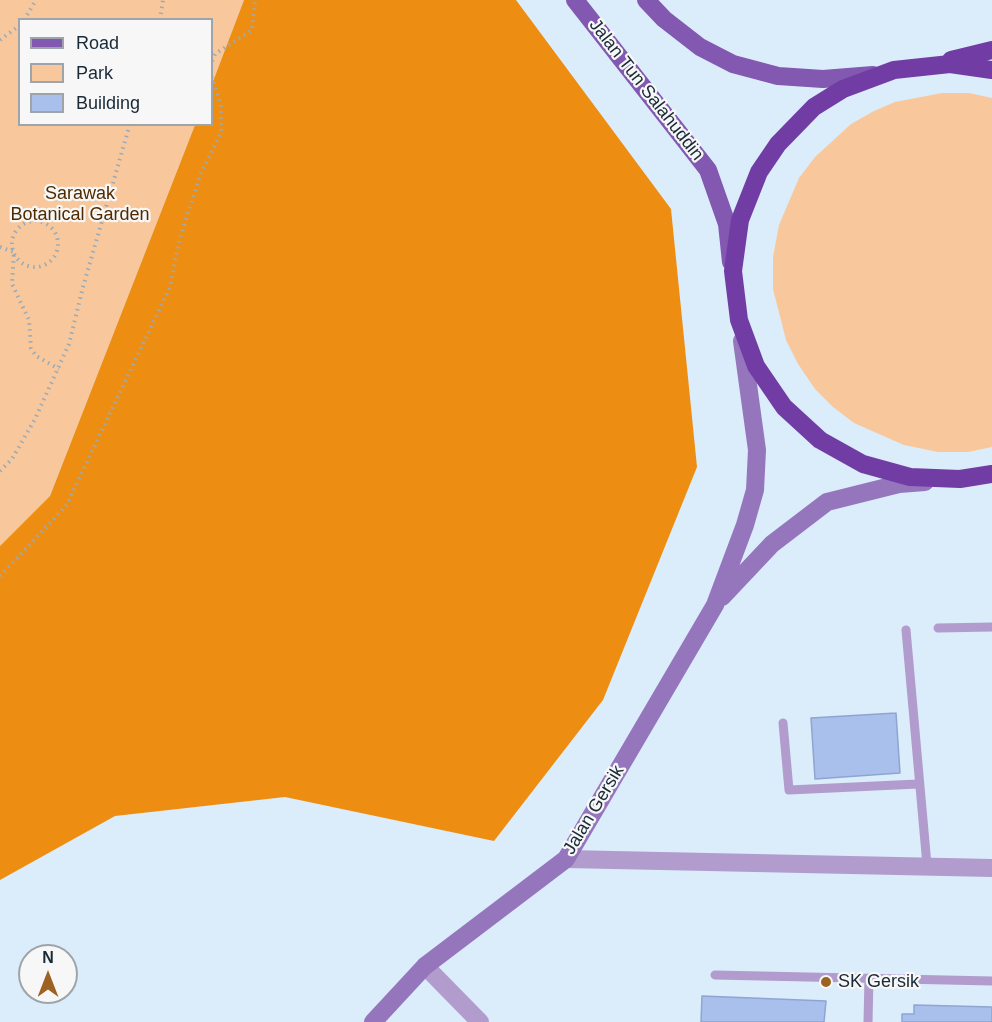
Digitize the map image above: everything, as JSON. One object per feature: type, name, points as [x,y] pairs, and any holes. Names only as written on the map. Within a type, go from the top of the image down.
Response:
[{"type":"highway","points":[[992,50],[875,75],[843,89],[814,107],[789,130],[768,158],[752,188],[740,220],[734,254],[734,288],[739,320],[749,351],[769,387],[795,419],[820,440],[848,457],[878,469],[927,479],[960,479],[992,474]]},
{"type":"highway","points":[[932,64],[992,70]]},
{"type":"main road","name":"Jalan Tun Salahuddin","points":[[575,0],[708,170],[727,224],[734,288]]},
{"type":"main road","points":[[646,0],[664,19],[700,47],[733,64],[778,76],[823,79],[875,75]]},
{"type":"street","points":[[715,605],[745,525],[755,490],[757,450],[739,320]]},
{"type":"street","points":[[715,605],[772,544],[827,502],[898,484],[960,479]]},
{"type":"street","name":"Jalan Gersik","points":[[373,1022],[425,966],[566,859],[715,605]]},
{"type":"street","points":[[566,859],[992,868]]},
{"type":"street","points":[[425,966],[480,1022]]},
{"type":"lane","points":[[938,628],[992,627]]},
{"type":"lane","points":[[906,630],[927,865]]},
{"type":"lane","points":[[783,723],[789,790],[918,784]]},
{"type":"lane","points":[[716,975],[992,981]]},
{"type":"lane","points":[[868,1022],[869,978]]},
{"type":"path","points":[[25,18],[36,0]]},
{"type":"path","points":[[160,18],[163,0]]},
{"type":"path","points":[[213,59],[215,54],[252,30],[255,0]]},
{"type":"path","points":[[0,40],[18,27]]},
{"type":"path","points":[[0,576],[66,506],[170,287],[179,240],[201,173],[221,133],[221,105],[213,80]]},
{"type":"path","points":[[0,471],[12,459],[24,439],[69,344],[82,287],[129,126]]},
{"type":"path","points":[[0,247],[14,252],[20,261],[29,266],[42,266],[55,255],[58,247],[56,234],[44,223],[36,221],[24,224],[13,238],[14,252],[12,284],[29,320],[31,348],[36,356],[59,369]]},
{"type":"green space","name":"Sarawak Botanical Garden","points":[[0,0],[244,0],[213,81],[213,18],[18,18],[18,126],[195,126],[50,496],[0,546]]},
{"type":"green space","points":[[942,93],[969,93],[992,98],[992,447],[968,452],[938,452],[904,445],[854,423],[833,407],[815,389],[798,364],[786,340],[773,289],[773,257],[779,225],[799,178],[815,157],[851,124],[874,111],[895,102]]},
{"type":"shaded area","points":[[244,0],[516,0],[671,209],[697,467],[603,700],[494,841],[285,797],[115,816],[0,880],[0,546],[50,496],[195,126],[213,126],[213,81]]},
{"type":"building","points":[[896,713],[900,773],[815,779],[811,718]]},
{"type":"building","points":[[702,996],[826,1001],[824,1022],[701,1022]]},
{"type":"building","points":[[914,1005],[992,1007],[992,1022],[902,1022],[902,1014],[914,1014]]},
{"type":"place","name":"SK Gersik","points":[[826,982]]}]
